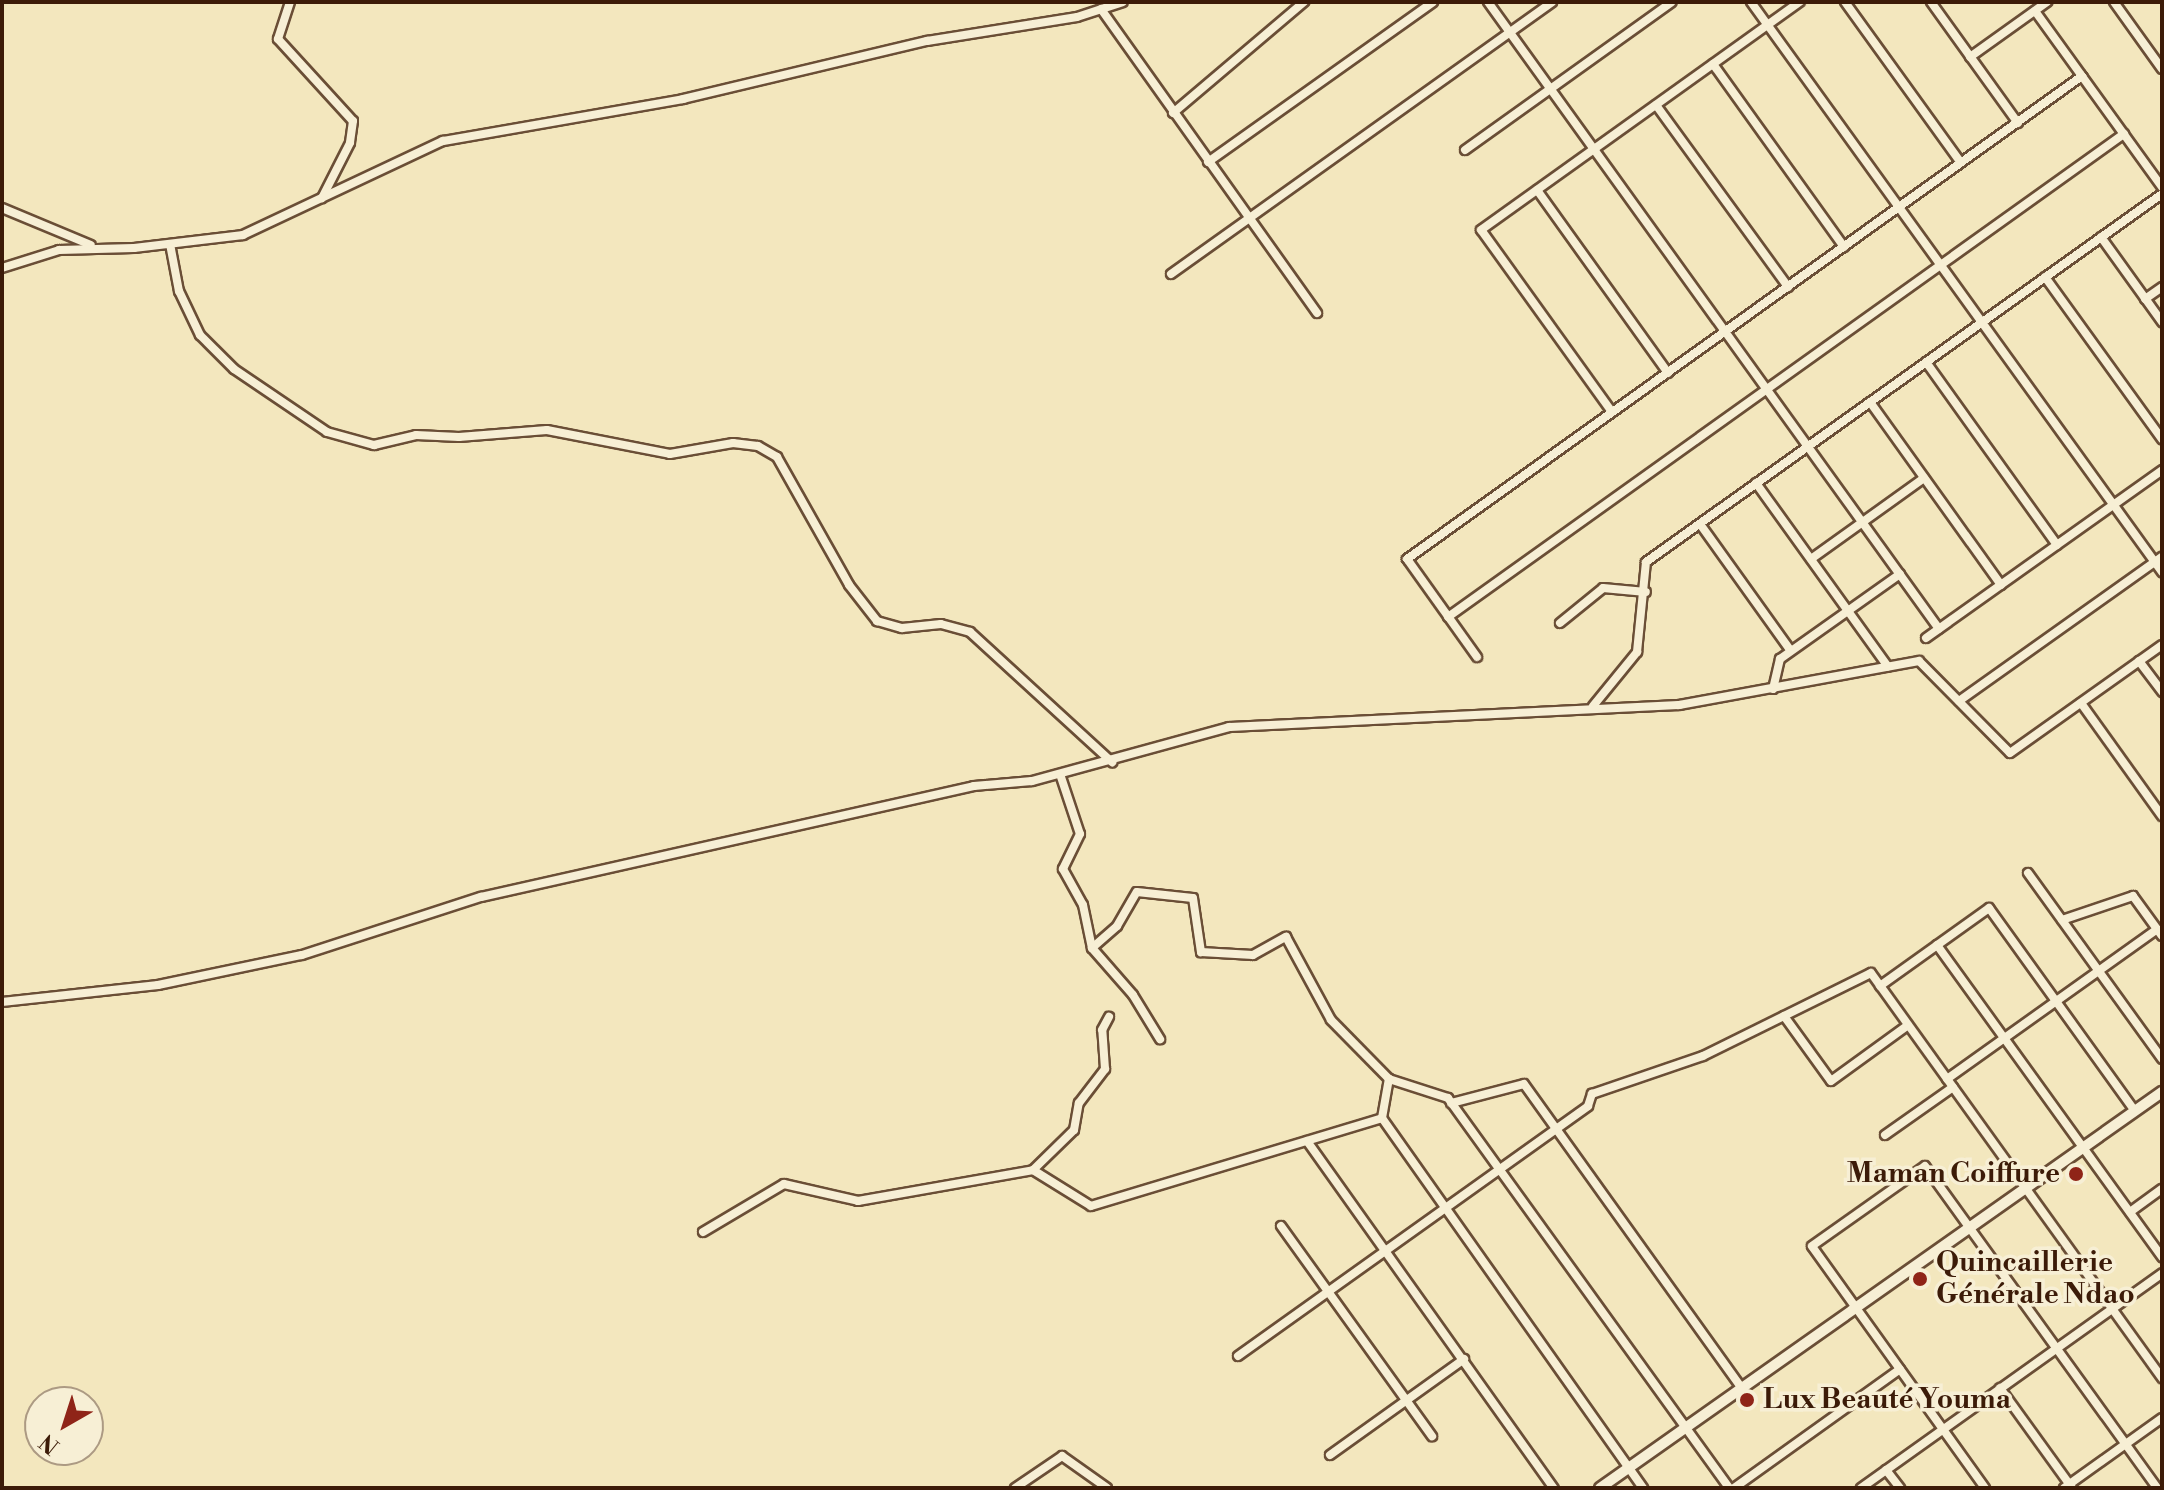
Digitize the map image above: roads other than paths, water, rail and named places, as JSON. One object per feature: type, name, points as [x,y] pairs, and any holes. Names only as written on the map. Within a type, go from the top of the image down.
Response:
[{"type":"street","points":[[290,2],[278,39],[353,121],[350,143],[322,199]]},
{"type":"street","points":[[2,268],[59,250],[170,244],[243,235],[443,141],[683,99],[927,41],[1101,9],[1123,2]]},
{"type":"street","points":[[1173,113],[1304,2]]},
{"type":"street","points":[[1208,162],[1433,2]]},
{"type":"street","points":[[1488,2],[1939,629]]},
{"type":"street","points":[[1171,274],[1552,2]]},
{"type":"street","points":[[1465,150],[1672,2]]},
{"type":"street","points":[[1751,2],[1940,265],[1985,320],[2113,505],[2158,559],[2162,572]]},
{"type":"street","points":[[1612,412],[1481,230],[1800,2]]},
{"type":"street","points":[[1845,2],[1961,163]]},
{"type":"street","points":[[1931,2],[2018,123]]},
{"type":"street","points":[[1970,57],[2047,2]]},
{"type":"street","points":[[2114,2],[2162,69]]},
{"type":"street","points":[[1101,9],[1317,313]]},
{"type":"street","points":[[2035,11],[2162,187]]},
{"type":"street","points":[[1713,64],[1844,247]]},
{"type":"street","points":[[1477,657],[1407,559],[2082,76]]},
{"type":"street","points":[[1656,105],[1788,287]]},
{"type":"street","points":[[1448,617],[2124,134]]},
{"type":"street","points":[[1537,190],[1668,373]]},
{"type":"street","points":[[1593,706],[1637,652],[1646,592],[1646,562],[2162,194]]},
{"type":"street","points":[[2,208],[95,247]]},
{"type":"street","points":[[2101,237],[2162,322]]},
{"type":"street","points":[[170,244],[179,291],[200,335],[234,369],[327,432],[374,445],[416,435],[547,430],[670,454],[733,443],[758,446],[777,457],[849,585],[877,621],[902,628],[941,624],[970,632],[1112,762]]},
{"type":"street","points":[[2045,277],[2162,439]]},
{"type":"street","points":[[2145,299],[2162,287]]},
{"type":"street","points":[[1926,362],[2057,545]]},
{"type":"street","points":[[1870,402],[2001,585]]},
{"type":"street","points":[[1926,638],[2162,470]]},
{"type":"street","points":[[1811,559],[1924,478]]},
{"type":"street","points":[[1756,483],[1888,667]]},
{"type":"street","points":[[1700,524],[1791,651]]},
{"type":"street","points":[[1959,701],[2158,559]]},
{"type":"street","points":[[1773,689],[1780,659],[1900,574]]},
{"type":"street","points":[[1560,623],[1603,588],[1646,592]]},
{"type":"street","points":[[2,1002],[158,985],[302,955],[481,897],[974,786],[1060,774],[1229,727],[1593,706],[1679,705],[1919,661],[2010,753],[2162,645]]},
{"type":"street","points":[[2139,661],[2162,692]]},
{"type":"street","points":[[2081,703],[2162,816]]},
{"type":"street","points":[[1060,774],[1080,834],[1063,869],[1083,905],[1092,948],[1133,995],[1160,1039]]},
{"type":"street","points":[[2028,873],[2162,1059]]},
{"type":"street","points":[[1092,948],[1117,926],[1137,892],[1193,898],[1201,952],[1253,955],[1286,937],[1331,1020],[1389,1079],[1451,1103],[1731,1488],[1900,1369]]},
{"type":"street","points":[[1885,1135],[2004,1038],[2098,971],[2160,933],[2133,896],[2062,920]]},
{"type":"street","points":[[1880,986],[1989,908],[2135,1111]]},
{"type":"street","points":[[1937,945],[2162,1257]]},
{"type":"street","points":[[1238,1356],[1588,1106],[1592,1094],[1703,1056],[1871,973],[2162,1378]]},
{"type":"street","points":[[1784,1016],[1831,1081],[1908,1025]]},
{"type":"street","points":[[703,1232],[784,1184],[858,1201],[1033,1170],[1074,1130],[1079,1103],[1105,1069],[1102,1030],[1109,1017]]},
{"type":"street","points":[[1389,1079],[1382,1118],[1443,1210],[1643,1488]]},
{"type":"street","points":[[1451,1103],[1524,1084],[1742,1388]]},
{"type":"street","points":[[1600,1488],[2162,1092]]},
{"type":"street","points":[[1033,1170],[1091,1206],[1382,1118]]},
{"type":"street","points":[[1307,1141],[1554,1488]]},
{"type":"street","points":[[1985,1488],[1812,1246],[1925,1166],[2157,1488]]},
{"type":"street","points":[[2130,1212],[2162,1189]]},
{"type":"street","points":[[1281,1226],[1432,1436]]},
{"type":"street","points":[[1861,1488],[2162,1273]]},
{"type":"street","points":[[1330,1455],[1464,1359]]},
{"type":"street","points":[[2000,1388],[2068,1487],[2162,1418]]},
{"type":"street","points":[[1015,1488],[1062,1456],[1107,1488]]},
{"type":"street","points":[[1886,1470],[1900,1488]]},
{"type":"place","name":"Maman Coiffure","points":[[2076,1174]]},
{"type":"place","name":"Quincaillerie Générale Ndao","points":[[1920,1279]]},
{"type":"place","name":"Lux Beauté Youma","points":[[1747,1400]]}]
